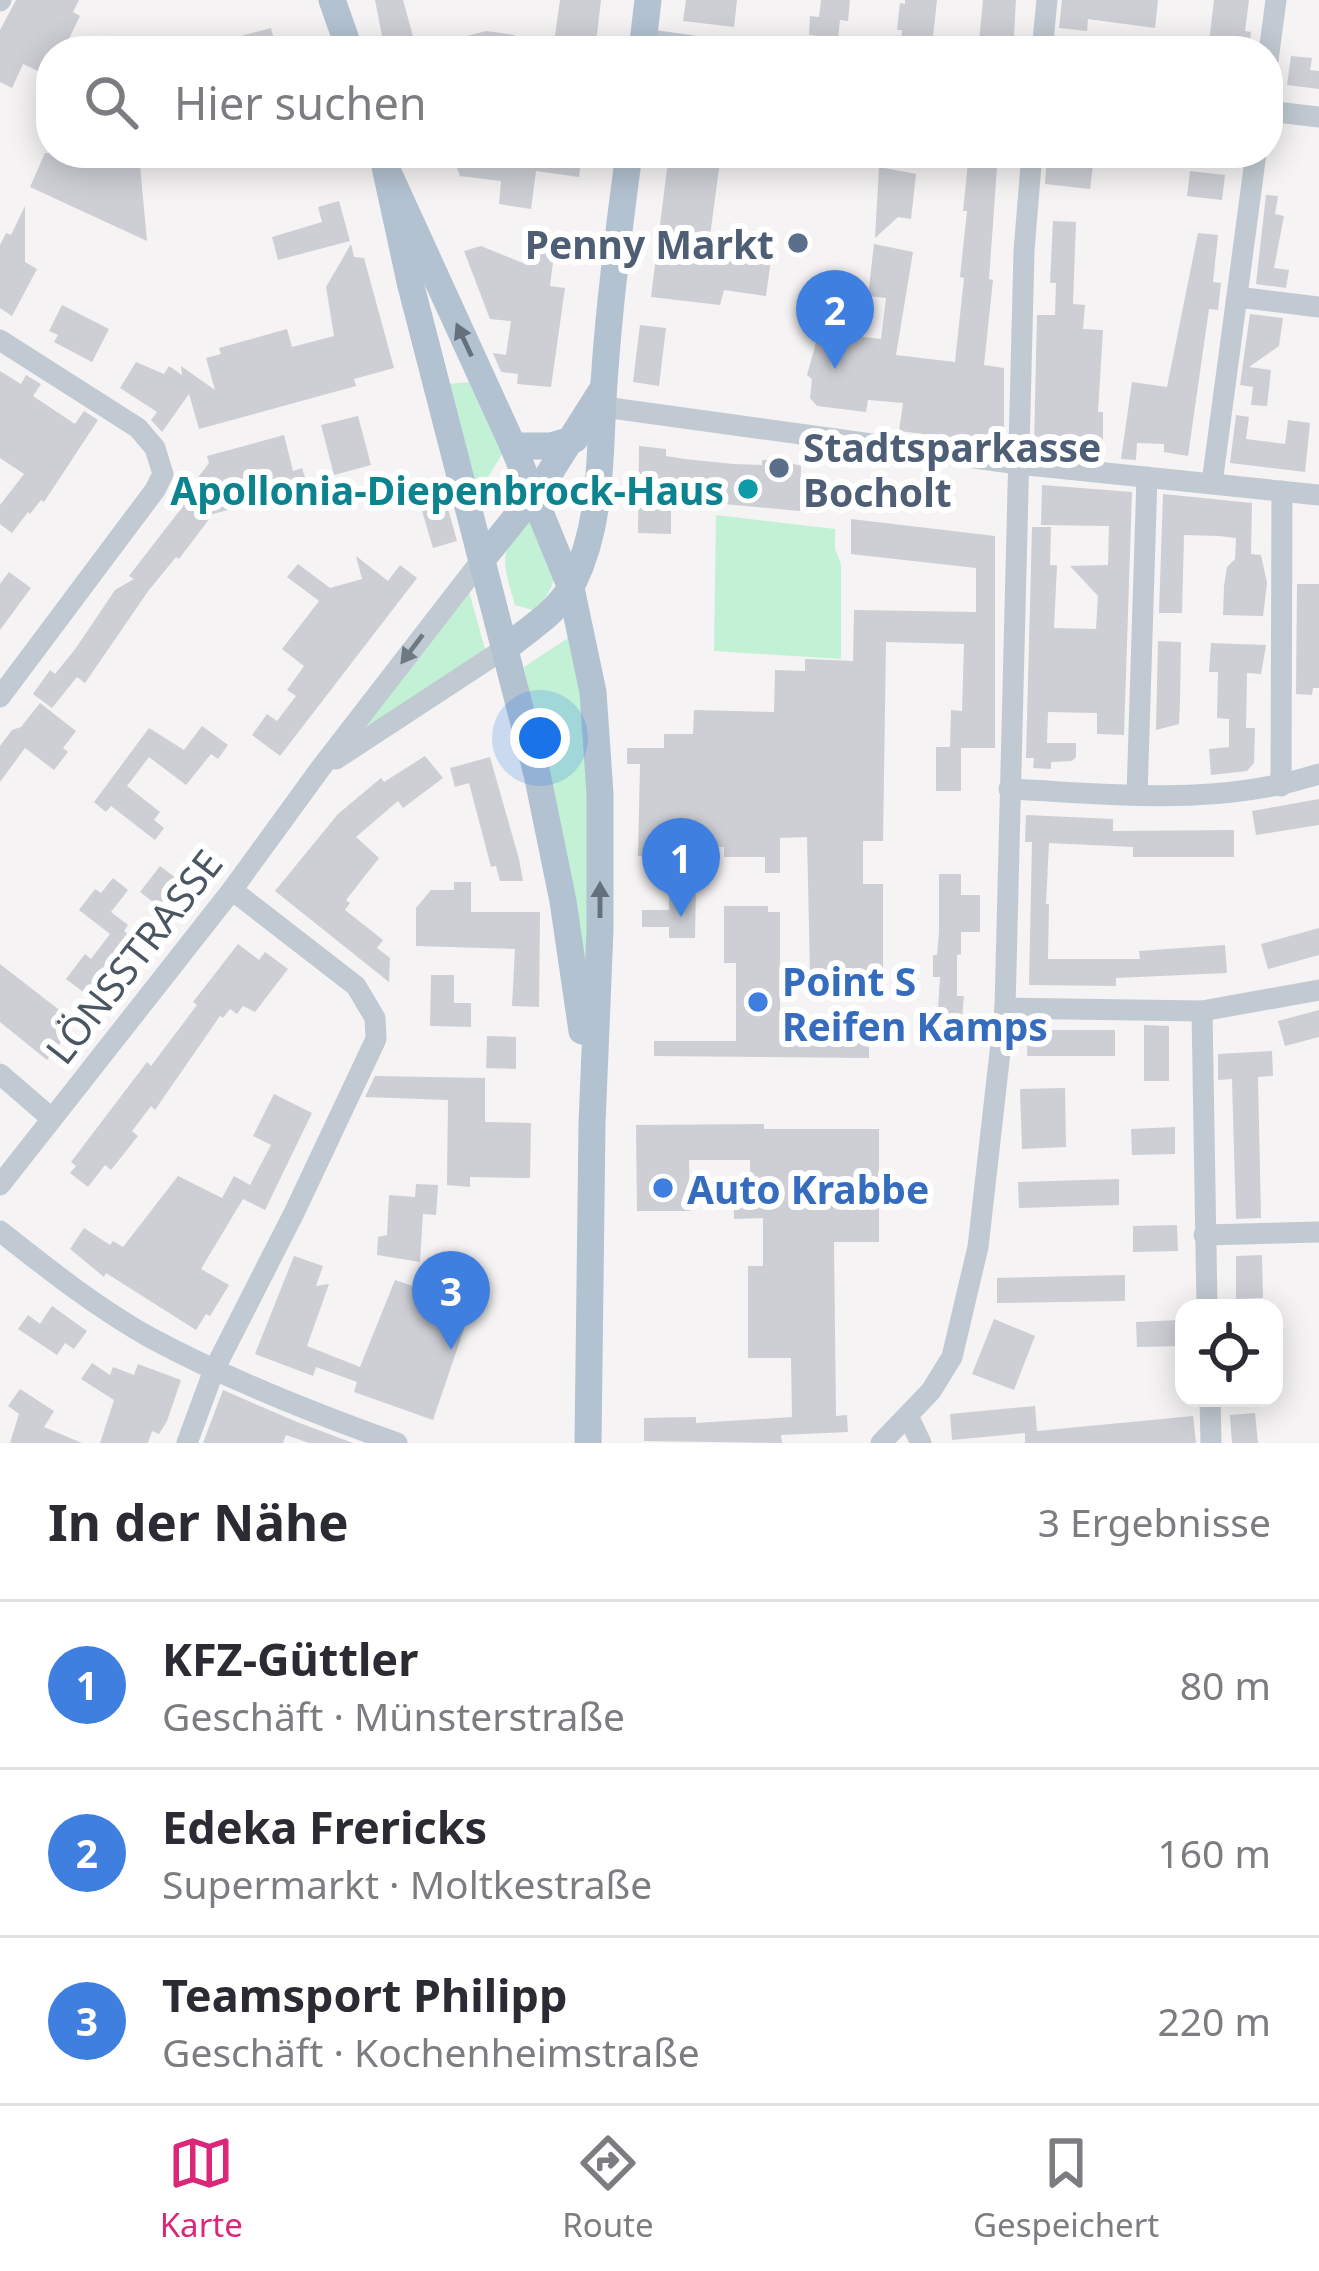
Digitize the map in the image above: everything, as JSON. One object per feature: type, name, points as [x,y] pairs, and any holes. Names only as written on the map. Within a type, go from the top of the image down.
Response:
[{"type":"main road","points":[[332,0],[345,36]]},
{"type":"main road","points":[[643,36],[648,0]]},
{"type":"main road","points":[[386,168],[411,286],[507,647],[563,901],[592,1124]]},
{"type":"main road","points":[[388,168],[572,588],[593,692],[600,794],[589,1443]]},
{"type":"main road","points":[[507,647],[572,588],[597,501],[627,168]]},
{"type":"main road","points":[[484,557],[534,497],[604,397]]},
{"type":"main road","points":[[513,446],[551,446],[574,439]]},
{"type":"street","points":[[1043,36],[1047,0]]},
{"type":"street","points":[[1271,36],[1276,0]]},
{"type":"street","points":[[1283,113],[1319,117]]},
{"type":"street","points":[[880,1443],[931,1390],[952,1357],[978,1247],[1004,1008],[1024,251],[1031,168]]},
{"type":"street","points":[[1212,483],[1254,168]]},
{"type":"street","points":[[1237,297],[1319,308]]},
{"type":"street","points":[[0,340],[138,428],[155,448],[163,474],[0,697]]},
{"type":"street","points":[[604,397],[1018,464],[1319,495]]},
{"type":"street","points":[[1137,795],[1148,477]]},
{"type":"street","points":[[1281,786],[1282,491]]},
{"type":"street","name":"LÖNSSTRASSE","points":[[0,1185],[232,890],[484,557]]},
{"type":"street","name":"LÖNSSTRASSE","points":[[320,769],[507,647]]},
{"type":"street","points":[[1009,788],[1196,798],[1281,786],[1319,774]]},
{"type":"street","points":[[188,1443],[214,1370],[376,1039],[375,1018],[356,986],[232,890]]},
{"type":"street","points":[[1004,1008],[1202,1011],[1319,990]]},
{"type":"street","points":[[1202,1011],[1207,1299]]},
{"type":"street","points":[[0,1074],[51,1118]]},
{"type":"street","points":[[0,1231],[108,1312],[214,1370],[398,1443]]},
{"type":"street","points":[[1204,1235],[1319,1232]]},
{"type":"street","points":[[1210,1407],[1211,1443]]},
{"type":"street","points":[[908,1417],[921,1443]]},
{"type":"green space","points":[[472,382],[502,454],[477,495],[447,384]]},
{"type":"green space","points":[[716,515],[835,529],[841,564],[841,659],[714,651]]},
{"type":"green space","points":[[531,516],[554,576],[552,587],[533,610],[515,605],[505,566],[512,538]]},
{"type":"green space","points":[[468,588],[486,653],[357,736]]},
{"type":"green space","points":[[571,636],[589,735],[588,976],[524,667]]},
{"type":"building","points":[[16,0],[79,0],[73,12],[80,16],[70,36],[36,36],[36,70],[23,64],[12,88],[0,82],[0,30]]},
{"type":"building","points":[[375,0],[403,0],[413,36],[382,36]]},
{"type":"building","points":[[560,0],[601,0],[597,36],[555,36]]},
{"type":"building","points":[[686,0],[737,0],[734,27],[683,21]]},
{"type":"building","points":[[821,0],[850,0],[848,21],[840,20],[838,36],[809,35],[810,16],[819,17]]},
{"type":"building","points":[[905,0],[937,0],[933,36],[902,36],[902,30],[897,30],[900,3]]},
{"type":"building","points":[[983,0],[1016,0],[1014,36],[979,36]]},
{"type":"building","points":[[1062,0],[1158,0],[1155,28],[1088,19],[1087,31],[1059,28]]},
{"type":"building","points":[[1214,0],[1249,0],[1245,31],[1251,36],[1210,36]]},
{"type":"building","points":[[271,28],[273,36],[241,36]]},
{"type":"building","points":[[486,31],[515,35],[515,36],[467,36]]},
{"type":"building","points":[[1291,56],[1312,58],[1310,70],[1319,71],[1319,89],[1287,85]]},
{"type":"building","points":[[38,168],[140,168],[147,241],[30,187]]},
{"type":"building","points":[[457,168],[580,168],[579,177],[536,171],[531,209],[499,204],[501,181],[460,176]]},
{"type":"building","points":[[667,168],[719,168],[709,244],[772,252],[766,296],[724,290],[720,305],[651,297]]},
{"type":"building","points":[[879,168],[916,174],[911,219],[898,217],[875,238]]},
{"type":"building","points":[[967,168],[997,168],[984,365],[1004,368],[1004,438],[998,443],[899,431],[903,403],[868,400],[866,412],[817,406],[810,398],[812,379],[807,375],[819,332],[881,339],[886,298],[868,296],[874,244],[913,252],[896,355],[955,362],[964,278],[960,277],[967,211],[963,211]]},
{"type":"building","points":[[1046,168],[1093,168],[1090,189],[1045,184]]},
{"type":"building","points":[[1190,171],[1225,175],[1222,200],[1187,196]]},
{"type":"building","points":[[1266,195],[1278,196],[1275,214],[1284,216],[1274,268],[1289,270],[1286,288],[1256,284]]},
{"type":"building","points":[[339,201],[350,241],[278,260],[272,237],[322,222],[318,207]]},
{"type":"building","points":[[25,206],[25,262],[37,269],[12,316],[0,308],[0,245],[6,233],[11,235]]},
{"type":"building","points":[[1053,221],[1076,222],[1073,304],[1085,305],[1083,329],[1103,330],[1098,412],[1103,412],[1103,456],[1034,445],[1037,315],[1055,315],[1056,283],[1050,283]]},
{"type":"building","points":[[1198,233],[1218,235],[1213,282],[1221,283],[1218,310],[1209,309],[1188,456],[1164,452],[1164,444],[1137,443],[1136,460],[1121,459],[1132,382],[1167,387]]},
{"type":"building","points":[[526,234],[556,238],[550,286],[565,288],[551,387],[517,384],[518,374],[501,372],[493,353],[506,355],[511,321],[490,319],[464,251],[481,246],[523,263]]},
{"type":"building","points":[[351,244],[354,257],[364,258],[394,368],[354,379],[356,386],[199,429],[189,394],[162,432],[151,420],[157,412],[120,388],[136,362],[164,374],[169,366],[182,375],[181,366],[215,390],[206,358],[221,354],[219,348],[287,329],[292,347],[334,336],[326,287]]},
{"type":"building","points":[[62,305],[109,329],[92,362],[54,342],[58,335],[49,331]]},
{"type":"building","points":[[1250,314],[1283,318],[1279,346],[1249,367],[1271,370],[1267,406],[1251,405],[1253,387],[1240,385]]},
{"type":"building","points":[[640,325],[666,328],[659,386],[633,382]]},
{"type":"building","points":[[0,371],[21,384],[26,375],[41,384],[33,396],[75,424],[84,411],[98,420],[44,502],[28,512],[12,533],[0,524],[0,505],[24,474],[0,458]]},
{"type":"building","points":[[1236,415],[1249,417],[1246,439],[1285,444],[1288,420],[1310,423],[1305,472],[1230,463]]},
{"type":"building","points":[[358,416],[371,465],[334,475],[321,425]]},
{"type":"building","points":[[284,435],[293,471],[302,468],[308,487],[293,491],[291,484],[256,493],[258,502],[213,514],[149,590],[85,683],[77,677],[52,708],[33,694],[50,670],[55,674],[76,648],[115,590],[134,579],[129,576],[197,488],[193,484],[209,463],[207,456]]},
{"type":"building","name":"Apollonia-Diepenbrock-Haus","points":[[639,446],[666,449],[666,456],[685,459],[762,465],[762,460],[779,460],[801,466],[800,511],[724,504],[724,491],[671,490],[671,534],[638,533]]},
{"type":"building","points":[[1042,485],[1132,492],[1124,735],[1097,734],[1097,713],[1048,712],[1047,743],[1076,743],[1076,757],[1051,762],[1051,769],[1033,768],[1034,758],[1026,758],[1032,527],[1051,527],[1050,565],[1057,565],[1054,628],[1096,629],[1098,596],[1070,566],[1108,565],[1109,526],[1041,525]]},
{"type":"building","points":[[442,487],[457,541],[433,548],[417,494]]},
{"type":"building","points":[[1163,494],[1252,503],[1251,554],[1261,555],[1267,583],[1263,616],[1223,615],[1227,567],[1235,559],[1236,538],[1219,536],[1184,535],[1182,613],[1159,613]]},
{"type":"building","points":[[851,519],[995,536],[995,748],[961,748],[961,791],[936,791],[936,747],[950,747],[951,710],[962,711],[964,644],[886,642],[883,841],[863,841],[863,884],[883,884],[883,972],[810,972],[807,837],[780,838],[780,873],[765,873],[765,857],[724,857],[724,847],[697,847],[697,857],[638,856],[640,764],[627,764],[627,748],[664,748],[664,734],[693,734],[694,710],[774,712],[775,670],[805,671],[805,659],[853,661],[854,610],[976,612],[976,568],[851,554]]},
{"type":"building","points":[[356,556],[388,581],[400,565],[417,578],[280,756],[252,735],[267,714],[277,721],[296,696],[287,690],[304,666],[282,649],[319,601],[287,577],[298,564],[330,588],[362,579]]},
{"type":"building","points":[[9,572],[31,588],[0,630],[0,584]]},
{"type":"building","points":[[1297,584],[1319,584],[1319,688],[1313,688],[1312,695],[1296,694]]},
{"type":"building","points":[[1158,641],[1181,642],[1180,700],[1179,724],[1156,730]]},
{"type":"building","points":[[1211,643],[1266,645],[1261,674],[1247,673],[1246,728],[1255,728],[1254,763],[1247,771],[1211,775],[1209,749],[1229,747],[1229,719],[1217,718],[1218,672],[1209,672]]},
{"type":"building","points":[[40,703],[76,731],[63,748],[68,752],[54,770],[25,748],[0,782],[0,746]]},
{"type":"building","points":[[202,726],[228,745],[218,759],[211,754],[186,785],[149,757],[127,786],[160,812],[154,820],[164,828],[155,840],[111,806],[106,812],[94,802],[149,728],[184,750]]},
{"type":"building","points":[[425,756],[443,778],[403,808],[398,801],[356,837],[379,858],[346,900],[350,903],[345,910],[383,940],[377,948],[390,958],[389,982],[275,891],[338,814],[381,778],[384,782]]},
{"type":"building","points":[[490,757],[523,881],[500,881],[496,866],[491,867],[469,783],[455,787],[450,768]]},
{"type":"building","points":[[1319,799],[1319,825],[1256,835],[1252,811]]},
{"type":"building","points":[[1026,815],[1113,819],[1113,831],[1234,830],[1234,857],[1133,857],[1133,847],[1049,843],[1046,904],[1048,959],[1140,959],[1139,951],[1225,945],[1227,973],[1116,978],[1116,986],[1029,985],[1032,842],[1025,842]]},
{"type":"building","points":[[160,866],[181,882],[161,908],[140,892]]},
{"type":"building","points":[[939,874],[961,874],[961,895],[980,895],[980,932],[961,932],[961,954],[957,955],[957,996],[964,996],[960,1041],[936,1041],[940,977],[933,977],[933,955],[937,955],[939,932]]},
{"type":"building","points":[[113,878],[128,890],[111,912],[128,925],[124,931],[136,941],[121,961],[114,956],[86,994],[66,979],[85,954],[91,959],[110,934],[79,910],[95,889],[101,893]]},
{"type":"building","points":[[454,882],[471,882],[471,912],[540,912],[539,1007],[512,1006],[515,949],[416,946],[416,908],[431,890],[454,890]]},
{"type":"building","points":[[669,885],[696,885],[695,938],[669,938],[669,927],[642,927],[642,910],[669,910]]},
{"type":"building","points":[[724,906],[768,906],[768,912],[780,912],[780,1042],[869,1042],[869,1058],[654,1056],[654,1041],[736,1041],[736,963],[724,963]]},
{"type":"building","points":[[1319,928],[1319,955],[1268,969],[1261,944]]},
{"type":"building","points":[[238,944],[259,960],[265,952],[288,969],[255,1012],[243,1006],[237,1014],[230,1009],[220,1016],[155,1110],[151,1106],[132,1131],[138,1136],[111,1170],[105,1165],[88,1187],[70,1173],[76,1166],[71,1162],[147,1062],[151,1066]]},
{"type":"building","points":[[0,964],[76,1023],[47,1060],[0,1022]]},
{"type":"building","points":[[431,975],[454,975],[454,1003],[471,1003],[471,1027],[430,1026]]},
{"type":"building","points":[[1319,1010],[1319,1037],[1285,1046],[1278,1021]]},
{"type":"building","points":[[1144,1025],[1169,1026],[1169,1081],[1144,1081]]},
{"type":"building","points":[[1028,1030],[1115,1030],[1115,1056],[1027,1056]]},
{"type":"building","points":[[487,1036],[516,1037],[516,1069],[486,1068]]},
{"type":"building","points":[[1272,1051],[1273,1076],[1258,1077],[1261,1218],[1236,1219],[1232,1079],[1218,1080],[1218,1054]]},
{"type":"building","points":[[375,1076],[485,1078],[485,1122],[531,1123],[530,1178],[470,1177],[470,1187],[447,1185],[448,1100],[365,1097]]},
{"type":"building","points":[[1065,1088],[1066,1147],[1022,1149],[1020,1089]]},
{"type":"building","points":[[274,1094],[312,1113],[265,1210],[243,1199],[201,1269],[229,1285],[196,1330],[106,1273],[104,1277],[70,1249],[84,1228],[110,1245],[113,1241],[123,1247],[178,1176],[222,1198],[234,1176],[250,1185],[271,1145],[253,1136]]},
{"type":"building","points":[[764,1124],[764,1129],[879,1129],[879,1242],[834,1242],[836,1416],[847,1415],[848,1432],[781,1435],[782,1443],[644,1441],[644,1418],[696,1417],[696,1423],[792,1417],[791,1358],[748,1358],[748,1266],[763,1266],[763,1218],[734,1219],[734,1203],[750,1203],[750,1160],[689,1160],[690,1211],[637,1211],[636,1125]]},
{"type":"building","points":[[1175,1127],[1175,1154],[1132,1155],[1131,1129]]},
{"type":"building","points":[[1119,1179],[1119,1205],[1019,1208],[1018,1182]]},
{"type":"building","points":[[416,1184],[438,1185],[436,1215],[423,1214],[420,1262],[377,1255],[378,1237],[387,1235],[389,1195],[415,1197]]},
{"type":"building","points":[[1177,1225],[1178,1251],[1133,1252],[1133,1226]]},
{"type":"building","points":[[1262,1255],[1263,1298],[1236,1299],[1236,1256]]},
{"type":"building","points":[[294,1256],[323,1266],[316,1286],[329,1284],[307,1346],[360,1367],[395,1280],[442,1296],[446,1284],[481,1292],[433,1420],[354,1392],[357,1382],[316,1367],[313,1376],[255,1354]]},
{"type":"building","points":[[1125,1275],[1125,1301],[997,1303],[997,1278]]},
{"type":"building","points":[[52,1306],[87,1331],[74,1349],[65,1343],[57,1355],[18,1329],[28,1315],[40,1324]]},
{"type":"building","points":[[994,1319],[1035,1336],[1014,1390],[972,1374]]},
{"type":"building","points":[[1175,1320],[1175,1346],[1137,1347],[1136,1322]]},
{"type":"building","points":[[92,1363],[110,1375],[113,1367],[134,1375],[138,1364],[181,1380],[167,1421],[159,1434],[152,1431],[148,1443],[100,1443],[114,1400],[81,1379]]},
{"type":"building","points":[[20,1389],[54,1411],[44,1427],[82,1443],[10,1443],[19,1414],[8,1406]]},
{"type":"building","points":[[223,1390],[353,1443],[309,1443],[286,1435],[283,1443],[203,1443]]},
{"type":"building","points":[[1035,1406],[1037,1431],[1193,1416],[1196,1443],[1025,1443],[1025,1433],[952,1440],[950,1414]]},
{"type":"building","points":[[1255,1413],[1258,1443],[1232,1443],[1230,1415]]},
{"type":"place","name":"Penny Markt","points":[[798,243]]},
{"type":"place","name":"Edeka Frericks","points":[[835,369]]},
{"type":"place","name":"Stadtsparkasse Bocholt","points":[[779,468]]},
{"type":"place","name":"Apollonia-Diepenbrock-Haus","points":[[748,489]]},
{"type":"place","name":"KFZ-Güttler","points":[[681,917]]},
{"type":"place","name":"Point S Reifen Kamps","points":[[758,1002]]},
{"type":"place","name":"Auto Krabbe","points":[[663,1188]]},
{"type":"place","name":"Teamsport Philipp","points":[[451,1350]]}]
